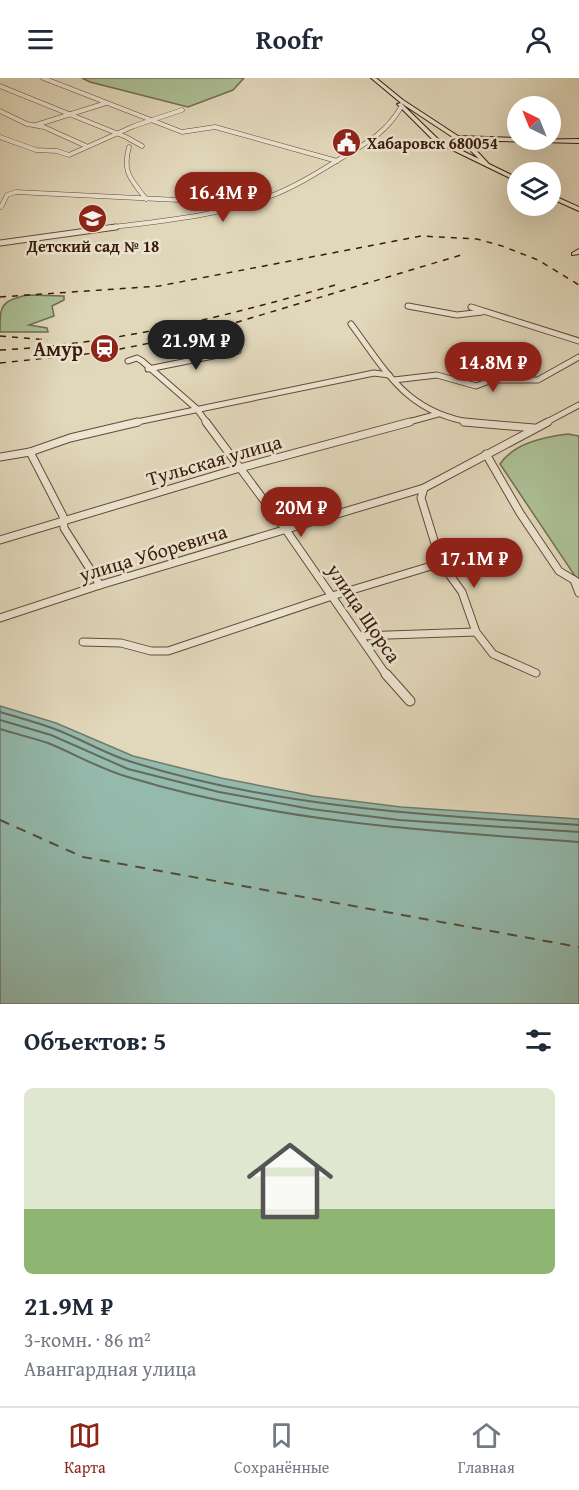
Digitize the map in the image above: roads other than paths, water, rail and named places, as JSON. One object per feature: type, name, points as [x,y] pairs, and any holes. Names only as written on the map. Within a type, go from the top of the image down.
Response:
[{"type":"main road","points":[[373,78],[395,98],[453,136],[483,140],[579,141]]},
{"type":"main road","points":[[395,98],[401,107],[436,140],[507,175]]},
{"type":"main road","points":[[483,140],[472,143],[472,149],[492,168]]},
{"type":"main road","points":[[458,152],[472,149]]},
{"type":"main road","points":[[561,201],[579,209]]},
{"type":"street","points":[[44,78],[182,132],[207,126],[258,137],[337,161]]},
{"type":"street","points":[[0,86],[116,133],[142,146]]},
{"type":"street","points":[[34,126],[106,103]]},
{"type":"street","points":[[0,243],[228,210],[295,186],[337,161],[384,130],[394,121],[401,107]]},
{"type":"street","points":[[0,137],[36,150],[57,151],[69,155],[116,133],[182,110]]},
{"type":"street","points":[[0,111],[86,146]]},
{"type":"street","points":[[398,113],[406,112]]},
{"type":"street","points":[[129,147],[125,166],[130,180],[140,188],[146,199]]},
{"type":"street","points":[[1,207],[8,195],[16,192],[198,200],[228,210]]},
{"type":"street","points":[[408,306],[457,315],[487,312]]},
{"type":"street","points":[[471,307],[579,341]]},
{"type":"street","points":[[351,324],[391,378],[417,403],[438,414],[476,422],[534,428]]},
{"type":"street","points":[[148,369],[238,351]]},
{"type":"street","points":[[0,457],[30,452],[70,438],[197,409],[374,373],[391,378],[437,375],[476,386],[492,380],[538,380],[579,357]]},
{"type":"street","name":"улица Щорса","points":[[128,361],[137,358],[197,409],[286,530],[388,678],[410,701]]},
{"type":"street","name":"улица Уборевича","points":[[0,618],[100,585],[424,488],[579,405]]},
{"type":"street","name":"Тульская улица","points":[[0,540],[240,468],[438,414]]},
{"type":"street","points":[[30,452],[63,516],[64,528],[100,585]]},
{"type":"street","points":[[486,454],[520,513],[559,571],[576,581],[579,593]]},
{"type":"street","points":[[424,488],[422,498],[441,563],[462,592],[476,632],[493,654],[536,673]]},
{"type":"street","points":[[83,642],[138,646],[154,654],[168,651],[332,596],[441,563]]},
{"type":"street","points":[[360,636],[476,632]]},
{"type":"water","points":[[0,706],[56,723],[133,756],[221,778],[313,796],[401,807],[579,819],[579,1004],[0,1004]]},
{"type":"railway","points":[[0,297],[159,286],[421,236],[477,239],[502,246],[538,260],[579,285]]},
{"type":"railway","points":[[0,363],[105,352],[201,333],[461,255]]},
{"type":"railway","points":[[0,350],[85,342],[169,327],[252,308],[335,285]]},
{"type":"railway","points":[[0,336],[48,340]]},
{"type":"place","name":"Хабаровск 680054","points":[[346,143]]},
{"type":"place","name":"Детский сад № 18","points":[[93,218]]},
{"type":"place","name":"Амур","points":[[104,349]]}]
